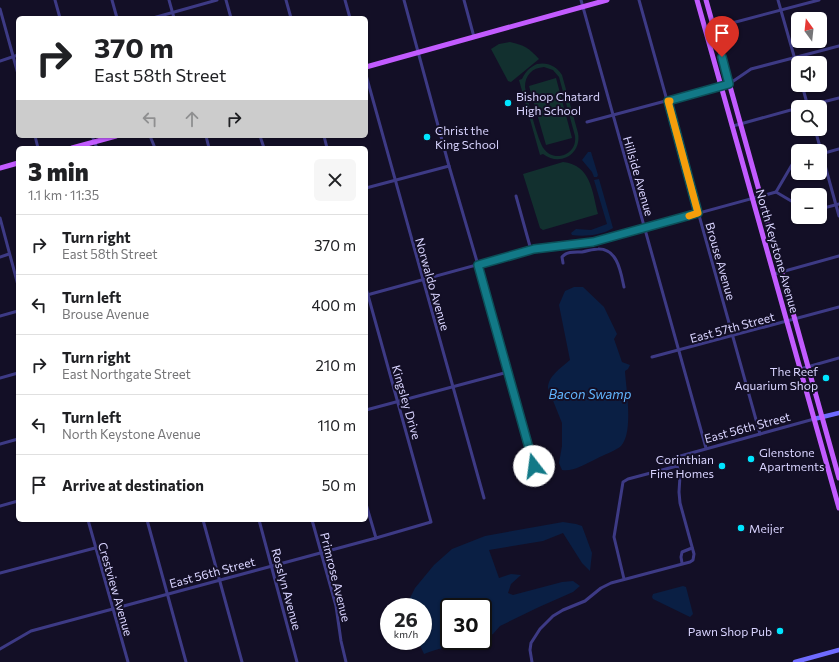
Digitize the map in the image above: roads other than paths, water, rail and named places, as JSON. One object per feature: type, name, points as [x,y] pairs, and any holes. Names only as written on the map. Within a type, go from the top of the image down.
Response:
[{"type":"main road","points":[[368,66],[607,0]]},
{"type":"main road","name":"North Keystone Avenue","points":[[697,0],[814,419],[836,489],[839,508]]},
{"type":"main road","name":"North Keystone Avenue","points":[[706,0],[839,478]]},
{"type":"main road","points":[[79,146],[109,138]]},
{"type":"main road","points":[[0,168],[16,164]]},
{"type":"street","points":[[55,0],[59,16]]},
{"type":"street","points":[[112,0],[116,16]]},
{"type":"street","points":[[168,0],[173,16]]},
{"type":"street","points":[[161,16],[217,0]]},
{"type":"street","points":[[226,0],[230,16]]},
{"type":"street","points":[[286,0],[290,16]]},
{"type":"street","points":[[345,0],[349,16]]},
{"type":"street","points":[[404,0],[449,166],[534,466]]},
{"type":"street","points":[[464,0],[474,37]]},
{"type":"street","name":"Hillside Avenue","points":[[580,0],[706,448]]},
{"type":"street","name":"Brouse Avenue","points":[[639,0],[760,434]]},
{"type":"street","points":[[778,0],[794,56]]},
{"type":"street","points":[[732,23],[819,0]]},
{"type":"street","points":[[0,9],[16,67]]},
{"type":"street","points":[[802,56],[839,46]]},
{"type":"street","points":[[0,61],[16,56]]},
{"type":"street","points":[[587,122],[729,84],[750,70],[791,59]]},
{"type":"street","name":"Norwaldo Avenue","points":[[368,82],[484,498]]},
{"type":"street","points":[[827,101],[839,98]]},
{"type":"street","points":[[733,126],[791,110]]},
{"type":"street","points":[[93,138],[96,146]]},
{"type":"street","points":[[827,152],[839,149]]},
{"type":"street","points":[[368,187],[449,166]]},
{"type":"street","points":[[368,295],[531,250],[593,242],[753,199],[776,192],[791,166]]},
{"type":"street","points":[[827,173],[837,204],[839,216]]},
{"type":"street","points":[[776,192],[791,201]]},
{"type":"street","points":[[516,196],[531,250]]},
{"type":"street","points":[[827,207],[837,204]]},
{"type":"street","points":[[0,218],[16,276]]},
{"type":"street","points":[[593,242],[595,250]]},
{"type":"street","points":[[563,262],[562,257],[565,254],[604,250],[615,258],[624,288]]},
{"type":"street","points":[[0,257],[10,254]]},
{"type":"street","points":[[774,274],[839,256]]},
{"type":"street","name":"Kingsley Drive","points":[[368,298],[431,522]]},
{"type":"street","name":"East 57th Street","points":[[652,357],[839,307]]},
{"type":"street","points":[[0,316],[16,312]]},
{"type":"street","points":[[800,369],[839,358]]},
{"type":"street","points":[[368,410],[508,372]]},
{"type":"street","points":[[0,378],[16,374]]},
{"type":"street","name":"East 56th Street","points":[[661,458],[666,460],[839,413]]},
{"type":"street","points":[[0,444],[16,440]]},
{"type":"street","points":[[532,662],[530,650],[531,643],[537,633],[553,616],[585,601],[606,585],[693,560],[694,556],[680,503],[680,476],[677,466],[628,478],[623,482],[614,537],[624,579]]},
{"type":"street","points":[[0,506],[16,502]]},
{"type":"street","points":[[368,511],[376,538]]},
{"type":"street","name":"Crestview Avenue","points":[[88,522],[128,662]]},
{"type":"street","points":[[148,522],[186,662]]},
{"type":"street","points":[[204,522],[242,662]]},
{"type":"street","name":"Rosslyn Avenue","points":[[260,522],[297,662]]},
{"type":"street","name":"Primrose Avenue","points":[[313,522],[336,606],[341,641],[346,662]]},
{"type":"street","name":"East 56th Street","points":[[0,649],[31,631],[113,610],[431,522]]},
{"type":"street","points":[[0,574],[95,548]]},
{"type":"street","points":[[682,563],[680,556],[682,552],[692,548]]},
{"type":"street","points":[[795,662],[839,650]]},
{"type":"water","points":[[588,152],[591,152],[598,175],[597,177],[594,177],[592,172],[582,160]]},
{"type":"water","points":[[599,179],[613,228],[593,235],[572,235],[571,233],[576,229],[591,230],[607,224],[594,180]]},
{"type":"water","name":"Bacon Swamp","points":[[574,287],[583,287],[604,307],[617,334],[614,339],[622,362],[630,365],[625,371],[628,399],[628,421],[625,439],[619,448],[582,466],[574,469],[562,470],[559,463],[562,446],[562,423],[548,388],[550,380],[553,376],[570,360],[559,305],[565,291]]},
{"type":"water","points":[[563,522],[582,526],[592,553],[590,571],[582,563],[563,533],[543,541],[489,550],[499,578],[511,574],[521,575],[511,584],[508,593],[513,595],[562,582],[573,581],[580,586],[573,592],[500,626],[492,634],[492,598],[440,598],[440,649],[424,654],[422,650],[432,650],[432,598],[410,598],[415,588],[434,565],[452,549],[485,536]]},
{"type":"water","points":[[683,586],[686,587],[693,614],[690,617],[653,599],[652,597],[653,594]]},
{"type":"place","name":"Bishop Chatard High School","points":[[508,103]]},
{"type":"place","name":"Christ the King School","points":[[427,137]]},
{"type":"place","name":"The Reef Aquarium Shop","points":[[826,378]]},
{"type":"place","name":"Glenstone Apartments","points":[[751,459]]},
{"type":"place","name":"Corinthian Fine Homes","points":[[722,466]]},
{"type":"place","name":"Meijer","points":[[741,528]]},
{"type":"place","name":"Pawn Shop Pub","points":[[780,631]]}]
